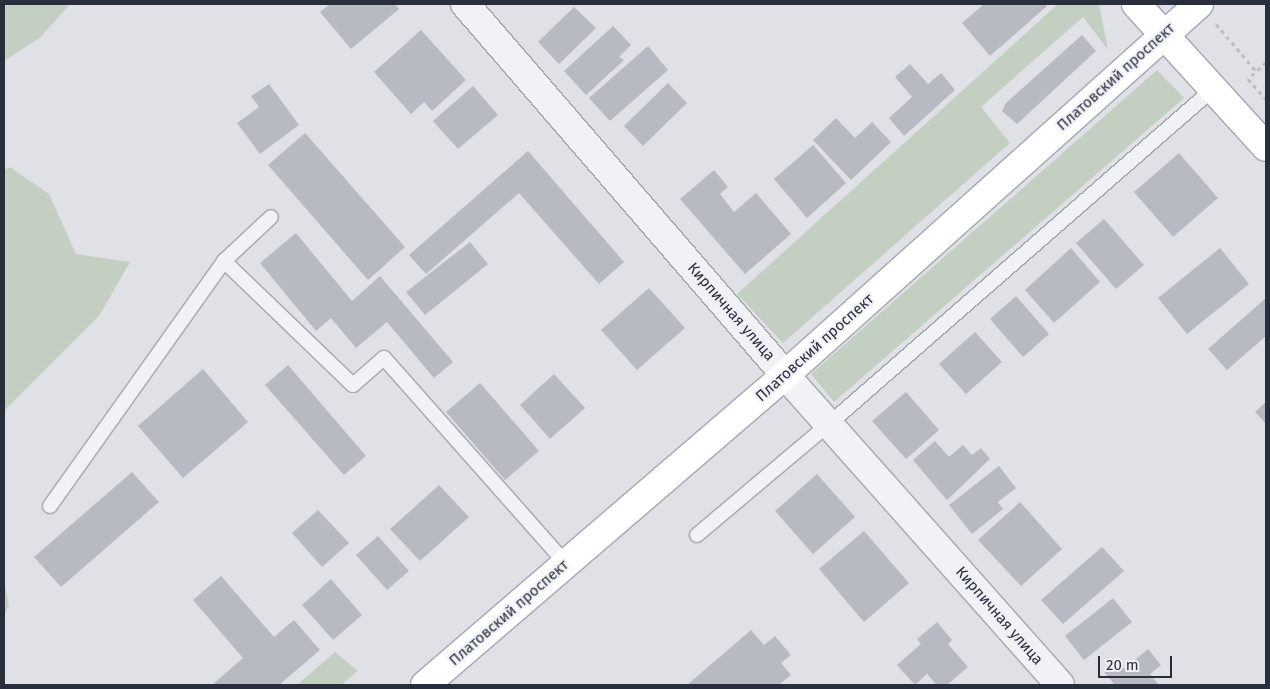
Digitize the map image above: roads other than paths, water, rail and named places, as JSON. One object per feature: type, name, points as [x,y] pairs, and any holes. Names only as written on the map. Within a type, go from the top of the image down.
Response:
[{"type":"main road","points":[[1136,4],[1266,147]]},
{"type":"main road","name":"Платовский проспект","points":[[426,685],[785,375],[1164,35],[1202,5]]},
{"type":"street","name":"Кирпичная улица","points":[[465,4],[785,375],[1060,685]]},
{"type":"lane","points":[[697,535],[830,424],[1213,89]]},
{"type":"lane","points":[[50,506],[224,260],[271,217]]},
{"type":"lane","points":[[224,260],[352,385],[384,358],[566,564]]}]
